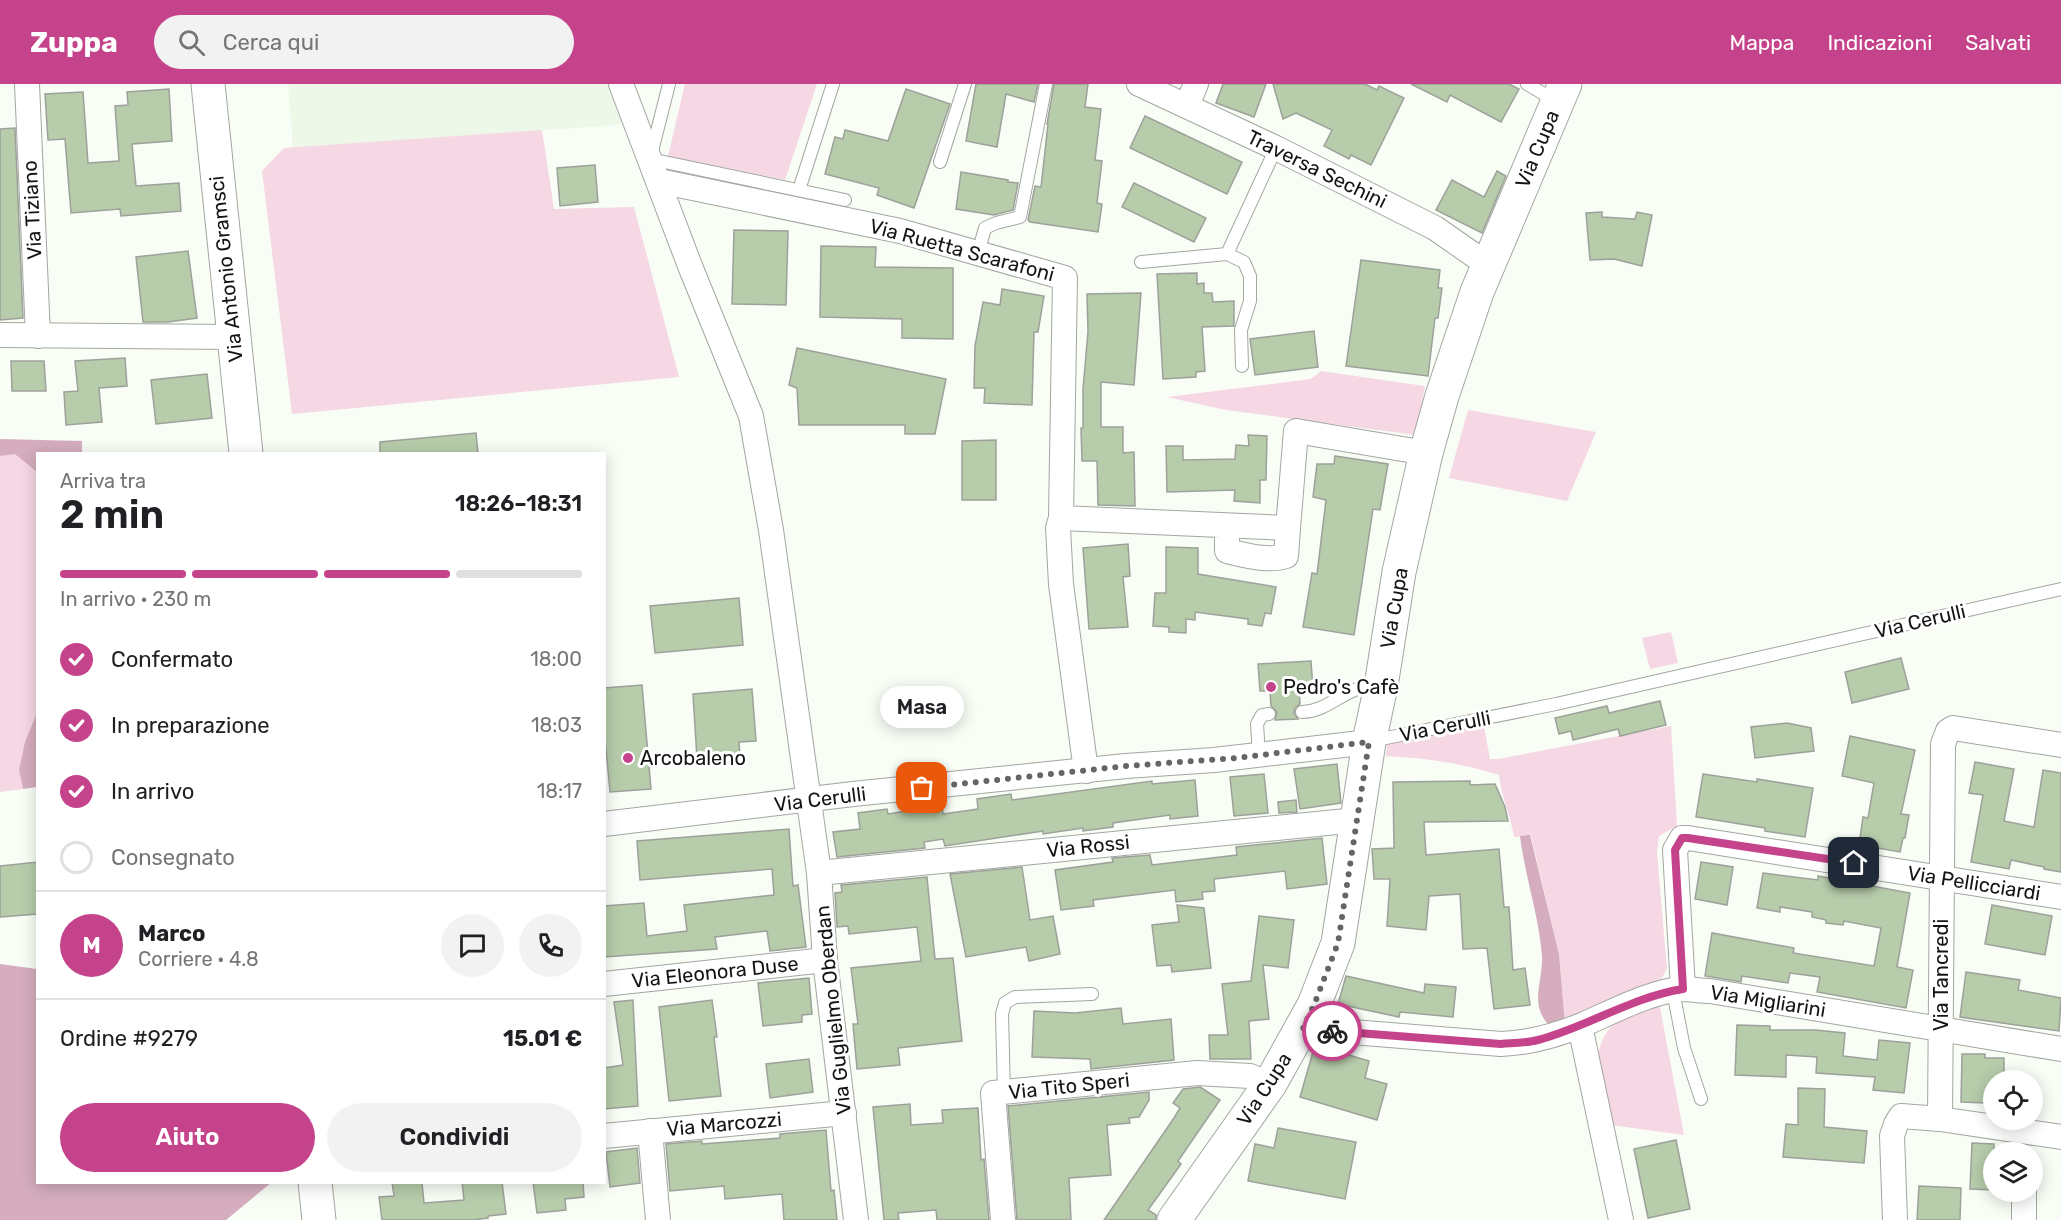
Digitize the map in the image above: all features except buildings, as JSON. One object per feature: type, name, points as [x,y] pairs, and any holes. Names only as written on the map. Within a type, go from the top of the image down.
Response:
[{"type":"street","name":"Via Tiziano","points":[[27,84],[38,336]]},
{"type":"street","name":"Via Antonio Gramsci","points":[[208,84],[246,452]]},
{"type":"street","points":[[621,84],[690,266],[751,416],[771,530],[809,800]]},
{"type":"street","name":"Traversa Sechini","points":[[1139,84],[1183,93],[1276,148],[1435,228],[1488,265]]},
{"type":"street","name":"Via Cupa","points":[[1174,1220],[1270,1084],[1303,1028],[1338,943],[1369,742],[1381,686],[1399,572],[1426,453],[1442,396],[1488,265],[1561,93]]},
{"type":"street","name":"Via Ruetta Scarafoni","points":[[655,170],[900,231],[1065,278],[1061,518]]},
{"type":"street","points":[[0,335],[234,338]]},
{"type":"street","points":[[1086,771],[1061,584],[1058,528],[1061,518],[1227,526],[1227,550],[1246,555],[1279,558],[1286,556],[1296,431],[1426,453]]},
{"type":"street","name":"Via Tancredi","points":[[1940,1119],[1943,744],[1948,731],[1953,728],[2061,745]]},
{"type":"street","name":"Via Cerulli","points":[[606,824],[809,800],[1369,742]]},
{"type":"street","name":"Via Guglielmo Oberdan","points":[[809,800],[819,873],[825,960],[856,1220]]},
{"type":"street","name":"Via Rossi","points":[[819,873],[1357,820]]},
{"type":"street","name":"Via Pellicciardi","points":[[1678,990],[1675,850],[1682,838],[2061,897]]},
{"type":"street","name":"Via Eleonora Duse","points":[[606,984],[825,960]]},
{"type":"street","name":"Via Migliarini","points":[[1303,1028],[1501,1044],[1536,1041],[1580,1026],[1625,1006],[1678,990],[1710,991],[2061,1049]]},
{"type":"street","points":[[1580,1026],[1622,1220]]},
{"type":"street","name":"Via Tito Speri","points":[[1004,1220],[993,1093],[1197,1073],[1250,1076],[1270,1084]]},
{"type":"street","name":"Via Marcozzi","points":[[606,1136],[844,1113]]},
{"type":"street","points":[[1894,1220],[1892,1136],[1898,1120],[1906,1115],[1940,1119],[2026,1142],[2061,1137]]},
{"type":"street","points":[[650,1131],[658,1220]]},
{"type":"street","points":[[315,1184],[319,1220]]},
{"type":"street","points":[[2024,1202],[2024,1220]]},
{"type":"lane","points":[[669,84],[655,170],[799,190],[845,200]]},
{"type":"lane","points":[[799,190],[833,84]]},
{"type":"lane","points":[[940,162],[965,84]]},
{"type":"lane","points":[[978,253],[985,228],[1020,218],[1046,84]]},
{"type":"lane","points":[[1527,84],[1561,93]]},
{"type":"lane","points":[[1227,254],[1276,148]]},
{"type":"lane","points":[[1141,262],[1227,254],[1244,262],[1250,276],[1250,301],[1241,330],[1242,366]]},
{"type":"lane","name":"Via Cerulli","points":[[1369,742],[1556,704],[2061,589]]},
{"type":"lane","points":[[1302,712],[1315,711],[1361,686],[1381,686]]},
{"type":"lane","points":[[1258,755],[1257,724],[1262,715],[1269,714]]},
{"type":"lane","points":[[1678,990],[1684,1048],[1701,1099]]},
{"type":"lane","points":[[1004,1092],[1002,1014],[1005,1003],[1015,997],[1092,994]]},
{"type":"shaded area","points":[[288,84],[612,84],[630,124],[293,148]]},
{"type":"shaded area","points":[[685,84],[817,84],[785,180],[668,156]]},
{"type":"shaded area","points":[[542,130],[554,209],[634,207],[679,377],[292,414],[262,171],[284,148]]},
{"type":"shaded area","points":[[1321,371],[1425,386],[1416,435],[1226,410],[1167,397],[1311,379]]},
{"type":"shaded area","points":[[1468,410],[1596,432],[1567,501],[1449,478]]},
{"type":"shaded area","points":[[0,439],[82,441],[82,452],[36,452],[36,471],[15,454],[0,456]]},
{"type":"shaded area","points":[[15,453],[36,470],[36,716],[19,770],[23,789],[0,792],[0,456]]},
{"type":"shaded area","points":[[1671,632],[1678,663],[1650,669],[1642,638]]},
{"type":"shaded area","points":[[36,715],[36,787],[23,789],[19,770],[25,742]]},
{"type":"shaded area","points":[[1484,726],[1490,759],[1498,759],[1671,726],[1677,826],[1659,836],[1657,853],[1667,968],[1658,986],[1565,1024],[1559,954],[1531,836],[1514,837],[1499,775],[1443,762],[1386,756],[1387,742]]},
{"type":"shaded area","points":[[1530,835],[1559,954],[1565,1024],[1551,1027],[1544,1019],[1538,1002],[1542,956],[1520,836]]},
{"type":"shaded area","points":[[0,964],[36,969],[36,1184],[270,1184],[226,1220],[0,1220]]},
{"type":"shaded area","points":[[1659,1002],[1684,1135],[1611,1125],[1597,1056],[1603,1038],[1613,1024]]},
{"type":"way so far","points":[[922,788],[1126,766],[1236,758],[1369,742],[1338,943],[1303,1028],[1332,1031]]},
{"type":"place","name":"Pedro's Cafè","points":[[1271,687]]},
{"type":"place","name":"Arcobaleno","points":[[628,758]]},
{"type":"place","name":"Masa","points":[[922,788]]},
{"type":"route","points":[[1332,1031],[1501,1044],[1520,1043],[1556,1035],[1625,1006],[1683,989],[1675,850],[1682,838],[1854,863]]}]
